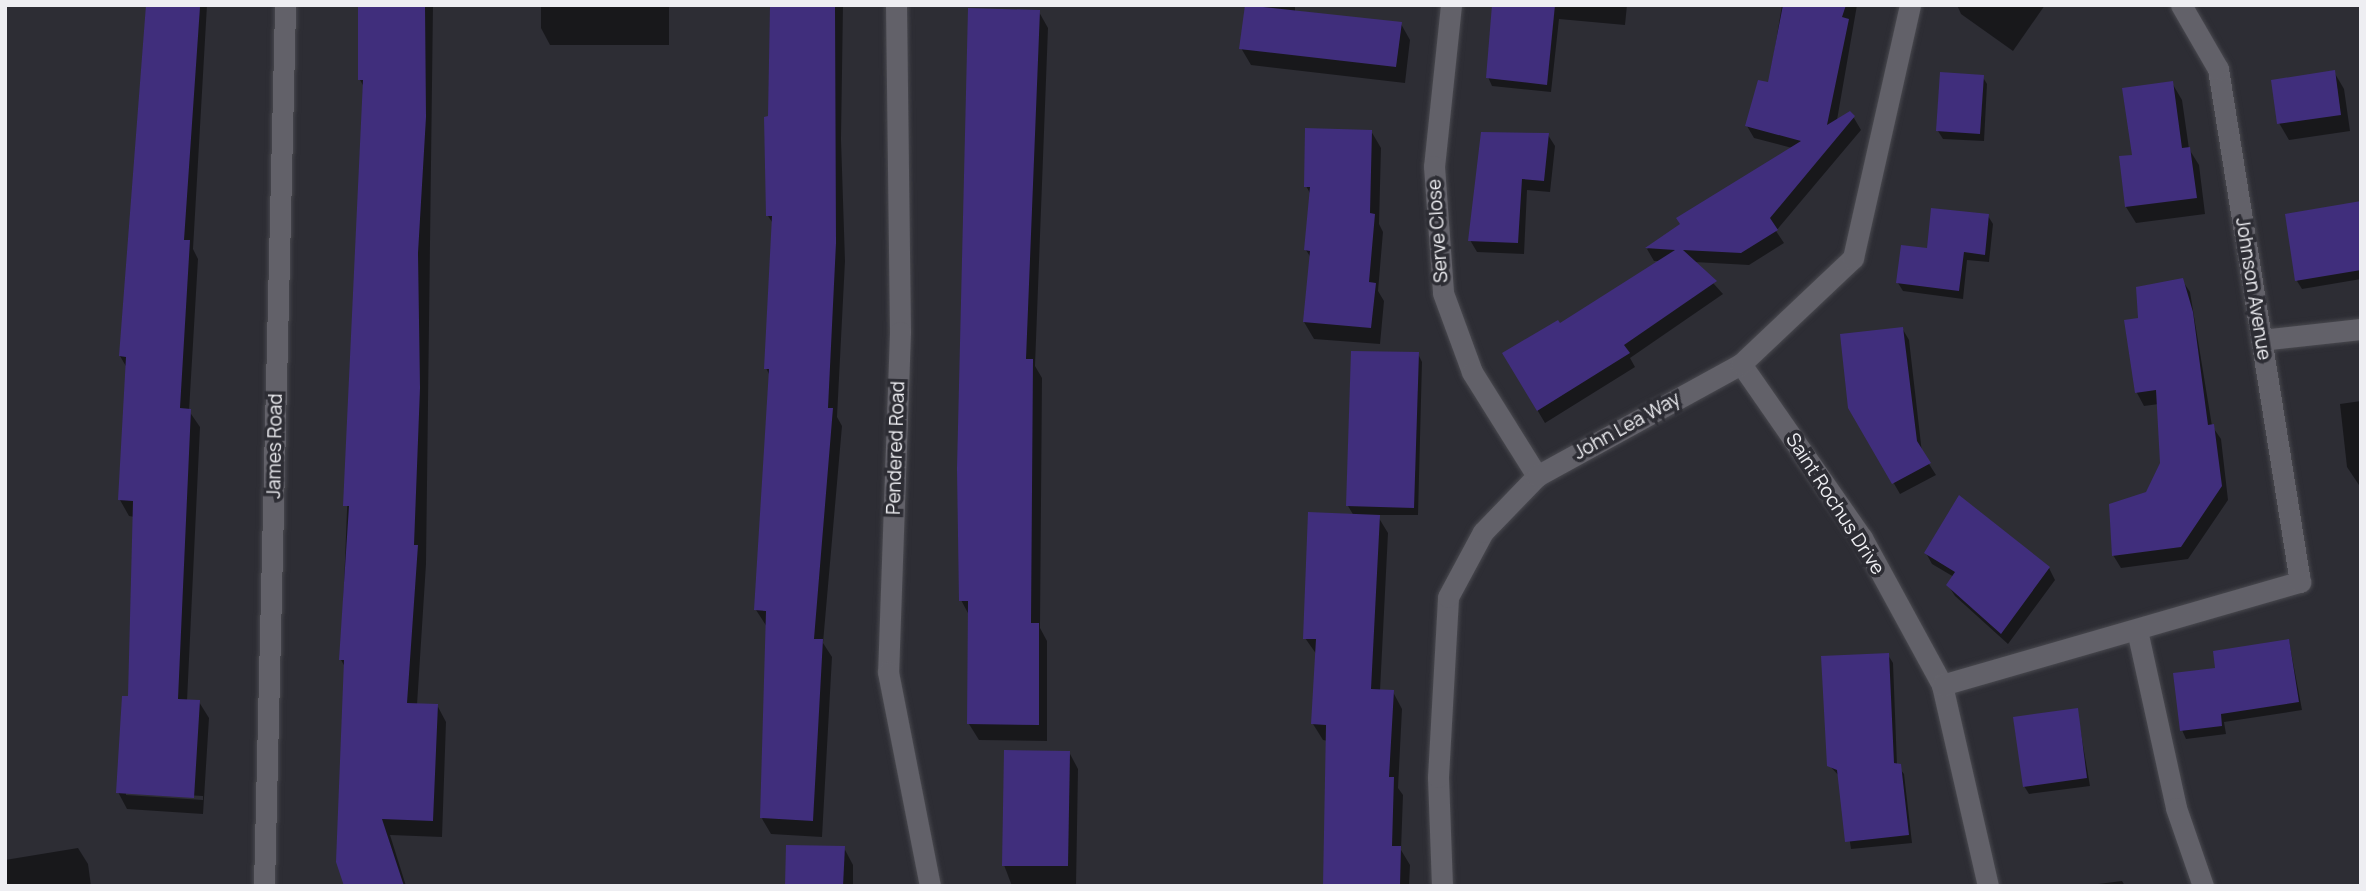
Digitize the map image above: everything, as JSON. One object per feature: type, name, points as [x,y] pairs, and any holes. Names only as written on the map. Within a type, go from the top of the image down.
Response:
[{"type":"street","name":"James Road","points":[[264,886],[285,5]]},
{"type":"street","name":"Pendered Road","points":[[896,5],[900,331],[888,672],[930,886]]},
{"type":"street","name":"Serve Close","points":[[1451,5],[1434,166],[1443,293],[1472,372],[1536,476]]},
{"type":"street","name":"John Lea Way","points":[[1442,886],[1438,777],[1448,597],[1483,532],[1536,476],[1741,364],[1853,258],[1910,5]]},
{"type":"street","name":"Johnson Avenue","points":[[2137,630],[2300,582],[2218,69],[2181,5]]},
{"type":"street","points":[[2261,340],[2361,329]]},
{"type":"street","name":"Saint Rochus Drive","points":[[1741,364],[1862,538],[1942,685],[1988,886]]},
{"type":"street","points":[[1942,685],[2137,630],[2176,808],[2203,886]]},
{"type":"building","points":[[146,5],[200,7],[184,240],[190,240],[180,408],[191,409],[178,699],[200,700],[194,798],[116,793],[122,696],[128,696],[133,501],[118,500],[126,357],[119,356]]},
{"type":"building","points":[[358,5],[425,5],[426,117],[418,253],[420,388],[414,545],[418,545],[407,703],[438,704],[433,821],[382,819],[404,886],[344,886],[336,862],[344,660],[339,660],[349,506],[343,506],[363,80],[358,80]]},
{"type":"building","points":[[770,5],[835,5],[836,243],[828,408],[833,408],[814,639],[823,639],[813,821],[760,818],[766,611],[754,610],[769,369],[764,369],[772,216],[766,216],[764,117],[768,116]]},
{"type":"building","points":[[1245,5],[1402,22],[1396,67],[1239,49]]},
{"type":"building","points":[[1492,5],[1555,5],[1547,85],[1486,78]]},
{"type":"building","points":[[1783,5],[1846,5],[1842,17],[1849,19],[1827,125],[1850,111],[1855,116],[1770,218],[1778,230],[1741,253],[1683,250],[1717,281],[1624,345],[1630,353],[1537,411],[1502,353],[1558,320],[1560,323],[1675,250],[1645,248],[1680,224],[1676,218],[1801,141],[1745,126],[1758,80],[1768,82]]},
{"type":"building","points":[[968,8],[1040,10],[1026,359],[1033,359],[1031,623],[1039,623],[1039,725],[967,724],[968,601],[959,601],[957,469]]},
{"type":"building","points":[[2335,70],[2341,115],[2277,124],[2271,80]]},
{"type":"building","points":[[1940,72],[1984,75],[1980,134],[1936,131]]},
{"type":"building","points":[[2173,81],[2182,148],[2190,147],[2197,198],[2125,207],[2119,156],[2132,155],[2122,88]]},
{"type":"building","points":[[1305,128],[1372,130],[1370,213],[1375,214],[1369,282],[1376,283],[1371,328],[1303,322],[1310,251],[1304,250],[1310,187],[1304,187]]},
{"type":"building","points":[[1481,132],[1549,133],[1544,181],[1522,179],[1518,243],[1468,241]]},
{"type":"building","points":[[2361,201],[2361,270],[2295,281],[2285,214]]},
{"type":"building","points":[[1931,208],[1989,214],[1985,255],[1964,252],[1959,291],[1896,283],[1901,245],[1927,248]]},
{"type":"building","points":[[2183,278],[2193,312],[2208,425],[2214,424],[2222,486],[2181,547],[2112,556],[2109,504],[2146,492],[2160,463],[2156,390],[2135,393],[2124,320],[2138,318],[2136,287]]},
{"type":"building","points":[[1903,327],[1917,441],[1931,463],[1892,484],[1848,408],[1840,334]]},
{"type":"building","points":[[1351,351],[1419,352],[1414,508],[1346,506]]},
{"type":"building","points":[[1959,495],[2050,567],[2001,634],[1946,585],[1955,572],[1924,553]]},
{"type":"building","points":[[1308,512],[1380,515],[1371,689],[1394,690],[1389,777],[1394,777],[1392,846],[1401,846],[1400,886],[1323,886],[1326,725],[1311,724],[1316,639],[1303,639]]},
{"type":"building","points":[[2289,639],[2299,702],[2221,714],[2222,726],[2180,731],[2173,673],[2215,668],[2213,651]]},
{"type":"building","points":[[1889,653],[1894,763],[1901,764],[1909,835],[1845,842],[1837,770],[1827,766],[1821,656]]},
{"type":"building","points":[[2078,708],[2087,778],[2023,787],[2013,717]]},
{"type":"building","points":[[1004,750],[1070,751],[1068,866],[1002,866]]},
{"type":"building","points":[[786,845],[845,846],[843,886],[785,886]]}]
